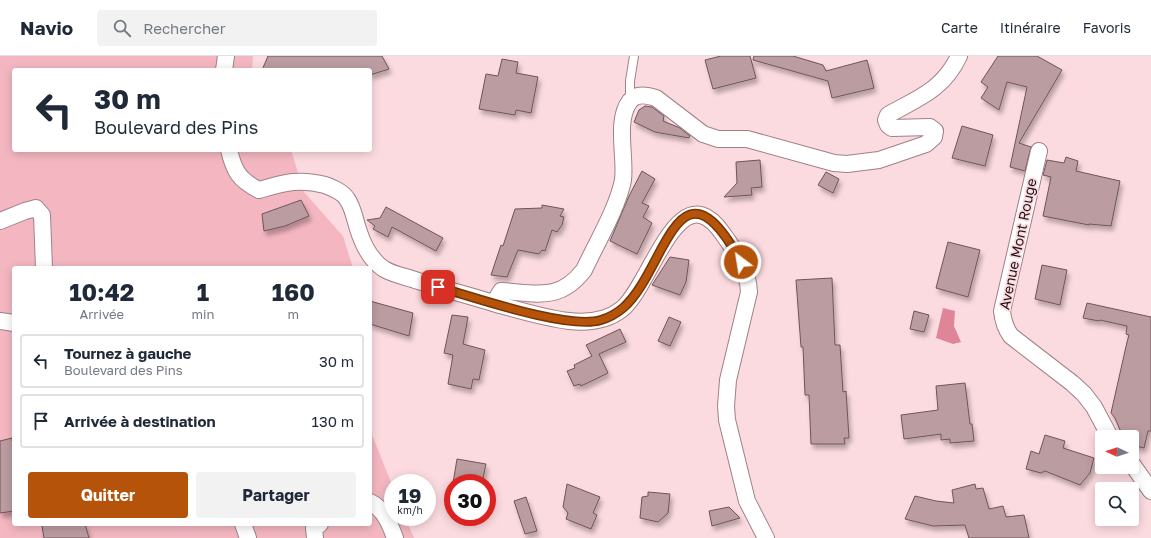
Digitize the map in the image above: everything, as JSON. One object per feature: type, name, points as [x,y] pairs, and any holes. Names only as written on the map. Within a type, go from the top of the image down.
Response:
[{"type":"street","points":[[224,68],[226,56]]},
{"type":"street","points":[[494,303],[501,291],[558,292],[577,280],[584,270],[619,194],[624,165],[622,140],[625,111],[630,101],[638,96],[656,98],[703,134],[710,137],[747,139],[834,163],[861,163],[879,160],[926,144],[934,137],[935,131],[930,127],[892,128],[888,125],[886,120],[888,115],[937,88],[953,69],[959,56]]},
{"type":"street","name":"Avenue Mont Rouge","points":[[1039,151],[1002,311],[1002,320],[1005,329],[1011,336],[1084,394],[1094,407],[1106,430]]},
{"type":"street","points":[[230,152],[238,175],[248,185],[259,190],[291,181],[309,181],[335,188],[347,198],[361,238],[370,257],[385,270],[494,303],[568,321],[600,320],[623,308],[634,295],[676,226],[682,219],[689,214],[698,213],[713,220],[736,252],[746,271],[748,282],[749,292],[728,380],[726,406],[727,420],[747,501],[766,538]]},
{"type":"street","points":[[0,221],[25,210],[36,208],[42,214],[44,266]]},
{"type":"street","points":[[0,321],[12,324]]},
{"type":"street","points":[[1139,474],[1151,491]]},
{"type":"street","points":[[372,503],[378,506],[391,526],[395,538]]},
{"type":"street","points":[[244,526],[248,538]]},
{"type":"street","points":[[315,538],[314,528],[317,526]]},
{"type":"lane","points":[[630,101],[630,80],[634,56]]},
{"type":"shaded area","points":[[0,56],[253,56],[252,68],[12,68],[12,152],[292,152],[304,192],[343,236],[352,266],[12,266],[12,526],[372,526],[372,435],[388,474],[384,474],[384,526],[409,526],[414,538],[0,538]]},
{"type":"shaded area","points":[[943,308],[955,311],[954,326],[961,342],[953,344],[936,338]]},
{"type":"building","points":[[268,56],[382,56],[389,69],[372,74],[372,68],[263,68]]},
{"type":"building","points":[[721,56],[750,56],[756,78],[713,89],[705,60]]},
{"type":"building","points":[[754,56],[793,56],[823,65],[826,71],[867,60],[874,88],[832,98],[828,81],[753,60]]},
{"type":"building","points":[[998,56],[1037,56],[1062,70],[1019,143],[1031,147],[1025,171],[1010,167],[1027,87],[1007,82],[999,110],[981,98],[988,87],[981,82]]},
{"type":"building","points":[[502,59],[518,62],[516,73],[538,77],[531,113],[516,110],[515,115],[479,109],[486,74],[498,76]]},
{"type":"building","points":[[645,106],[652,107],[664,116],[663,121],[680,128],[690,136],[689,138],[655,132],[634,122],[639,110]]},
{"type":"building","points":[[962,126],[993,135],[985,166],[952,158]]},
{"type":"building","points":[[1066,157],[1078,161],[1076,171],[1120,181],[1111,226],[1089,225],[1043,216],[1051,177],[1043,175],[1047,160],[1064,163]]},
{"type":"building","points":[[760,160],[762,187],[751,188],[752,195],[724,197],[737,183],[736,162]]},
{"type":"building","points":[[642,171],[655,179],[642,203],[649,206],[643,217],[652,223],[637,254],[610,241],[629,196]]},
{"type":"building","points":[[826,172],[839,179],[833,193],[818,185]]},
{"type":"building","points":[[301,200],[309,216],[285,226],[264,231],[262,214]]},
{"type":"building","points":[[542,205],[564,209],[560,216],[564,217],[562,225],[557,232],[552,230],[545,251],[542,250],[539,254],[518,250],[507,277],[491,275],[501,245],[503,246],[515,209],[542,208]]},
{"type":"building","points":[[386,207],[443,238],[436,251],[392,227],[388,237],[373,229],[375,226],[367,220],[380,218]]},
{"type":"building","points":[[948,242],[980,250],[968,297],[936,288]]},
{"type":"building","points":[[670,257],[689,260],[686,282],[680,295],[652,285]]},
{"type":"building","points":[[1042,265],[1067,270],[1060,305],[1035,299]]},
{"type":"building","points":[[832,278],[835,345],[840,345],[843,392],[846,391],[849,438],[844,438],[845,444],[811,444],[809,395],[805,395],[803,347],[801,347],[796,280]]},
{"type":"building","points":[[372,302],[413,313],[409,336],[372,325]]},
{"type":"building","points":[[1087,303],[1151,317],[1151,431],[1148,431],[1144,448],[1139,447],[1139,430],[1120,430],[1111,413],[1129,335],[1126,334],[1127,326],[1083,318]]},
{"type":"building","points":[[914,311],[929,315],[924,332],[910,329]]},
{"type":"building","points":[[452,315],[468,317],[463,344],[485,350],[479,380],[473,379],[471,389],[448,384],[453,355],[444,353]]},
{"type":"building","points":[[669,317],[681,322],[670,346],[658,341]]},
{"type":"building","points":[[620,329],[626,342],[599,354],[608,373],[581,386],[580,384],[574,386],[567,371],[575,368],[574,365],[592,356],[586,345]]},
{"type":"building","points":[[965,383],[970,424],[972,424],[974,441],[950,443],[950,439],[941,440],[941,434],[904,439],[901,415],[938,410],[936,386]]},
{"type":"building","points":[[1045,435],[1065,441],[1063,448],[1094,458],[1090,473],[1080,485],[1045,471],[1041,473],[1026,469],[1031,451],[1039,454]]},
{"type":"building","points":[[12,438],[12,511],[0,513],[0,441]]},
{"type":"building","points":[[457,459],[486,464],[484,474],[454,474]]},
{"type":"building","points":[[567,484],[600,497],[593,513],[597,515],[591,529],[566,519],[568,513],[563,507]]},
{"type":"building","points":[[975,484],[976,489],[983,488],[989,509],[1003,506],[1006,517],[1024,515],[1029,538],[969,538],[965,525],[933,526],[905,519],[915,496],[936,501],[954,503],[952,490]]},
{"type":"building","points":[[648,492],[670,494],[668,513],[658,522],[640,518],[642,497],[648,496]]},
{"type":"building","points":[[526,497],[537,531],[525,534],[514,501]]},
{"type":"building","points":[[729,507],[740,518],[712,526],[709,511]]},
{"type":"building","points":[[42,526],[86,526],[89,538],[44,538]]},
{"type":"route","points":[[438,287],[512,308],[568,321],[584,322],[600,320],[611,316],[623,308],[634,295],[676,226],[689,214],[698,213],[713,220],[736,252],[741,262]]}]
